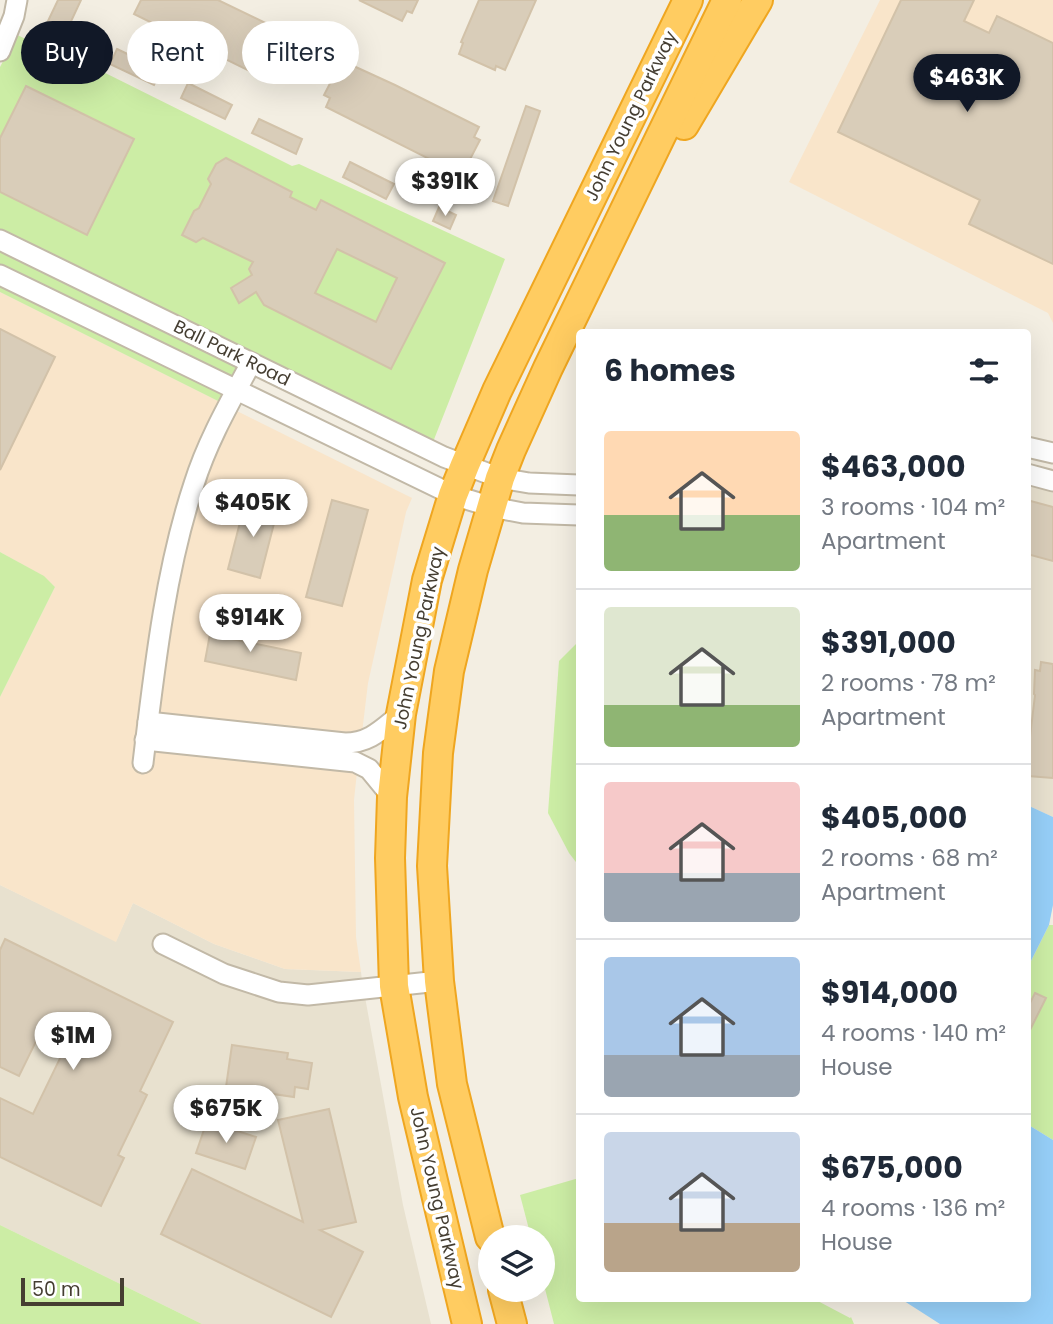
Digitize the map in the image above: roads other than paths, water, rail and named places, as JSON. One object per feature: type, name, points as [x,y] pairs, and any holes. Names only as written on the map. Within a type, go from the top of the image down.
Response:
[{"type":"highway","points":[[656,66],[674,0]]},
{"type":"highway","name":"John Young Parkway","points":[[467,1324],[413,1097],[394,986],[390,858],[392,797],[401,714],[428,580],[453,495],[465,465],[497,391],[688,0]]},
{"type":"highway","name":"John Young Parkway","points":[[487,1225],[452,1084],[439,981],[432,866],[438,753],[449,671],[473,570],[500,478],[584,292],[727,0]]},
{"type":"highway","points":[[584,292],[758,0]]},
{"type":"highway","points":[[506,1302],[512,1324]]},
{"type":"street","points":[[0,51],[14,16],[17,0]]},
{"type":"street","name":"Ball Park Road","points":[[0,240],[465,465],[500,478],[530,483],[576,485]]},
{"type":"street","name":"Ball Park Road","points":[[0,275],[453,495],[523,513],[576,515]]},
{"type":"street","points":[[143,763],[162,623],[181,528],[204,456],[251,363]]},
{"type":"street","points":[[1031,448],[1053,453]]},
{"type":"street","points":[[1031,475],[1053,481]]},
{"type":"street","points":[[147,731],[313,748],[358,743],[372,737],[401,714]]},
{"type":"street","points":[[313,748],[369,769],[392,797]]},
{"type":"street","points":[[163,944],[224,974],[279,992],[308,995],[439,981]]},
{"type":"water","points":[[1031,807],[1053,817],[1053,905],[1049,925],[1031,961]]},
{"type":"water","points":[[1031,1126],[1053,1140],[1053,1324],[940,1324],[906,1302],[1031,1302]]}]
